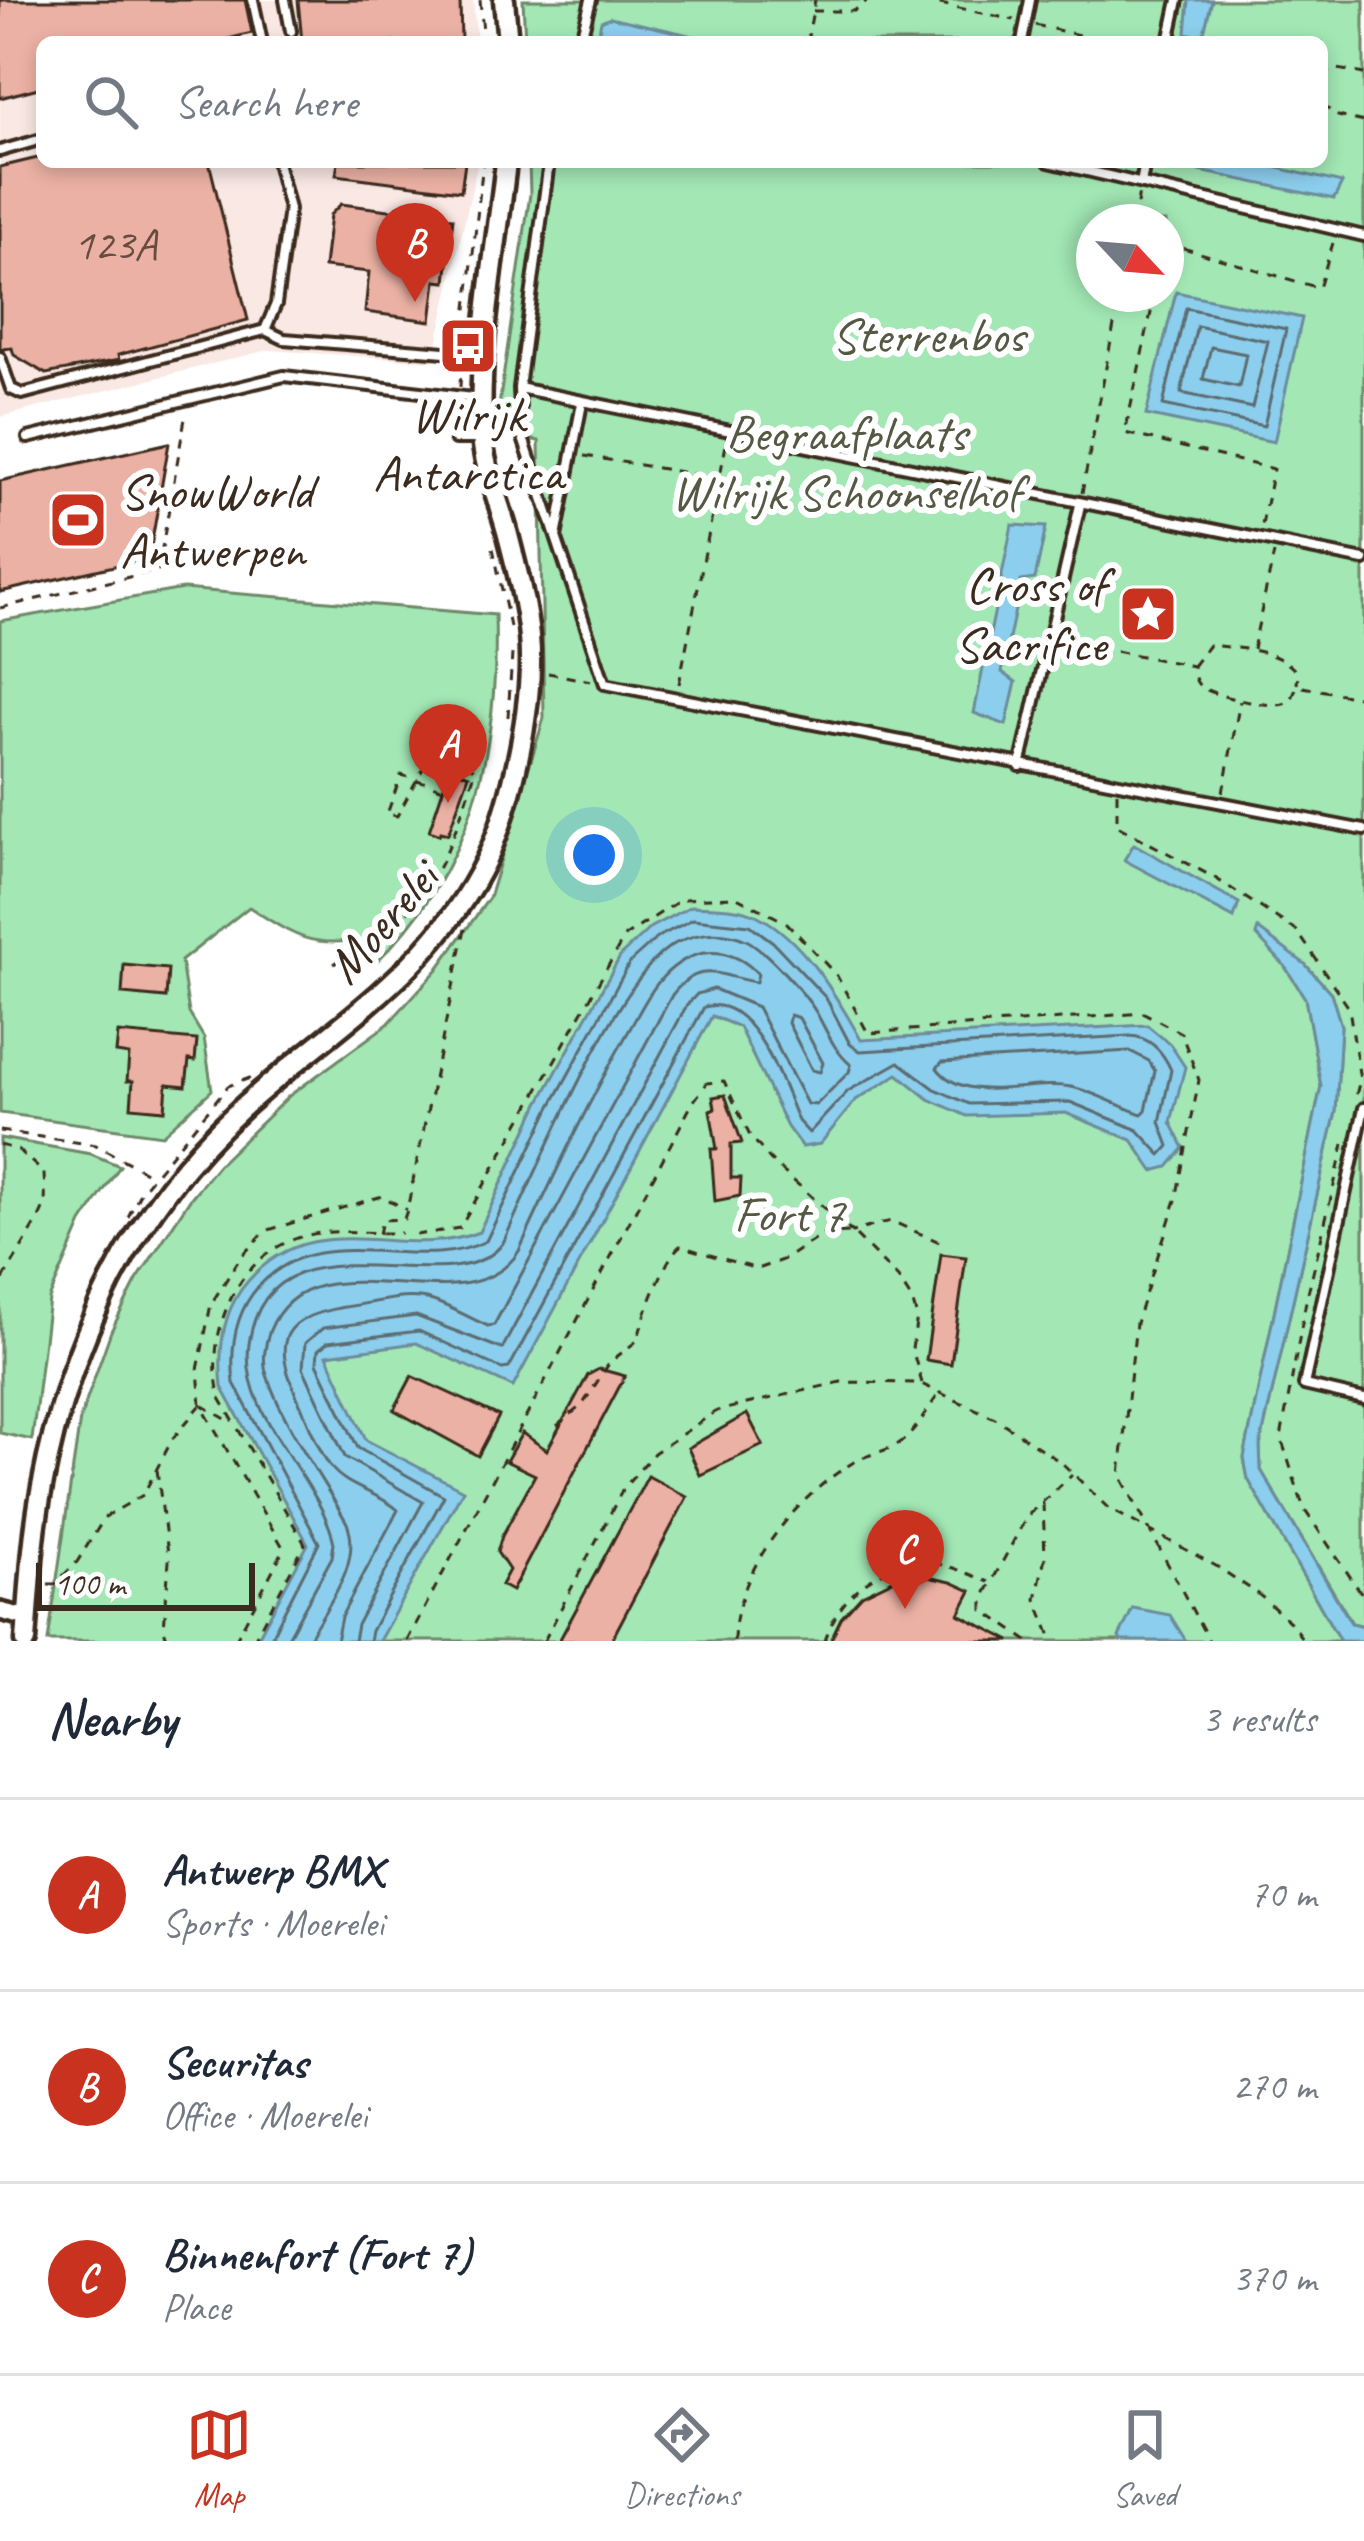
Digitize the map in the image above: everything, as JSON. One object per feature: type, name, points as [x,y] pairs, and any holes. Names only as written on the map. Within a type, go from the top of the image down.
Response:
[{"type":"street","points":[[504,0],[507,36]]},
{"type":"street","name":"Moerelei","points":[[26,1641],[41,1491],[60,1405],[104,1293],[135,1234],[186,1164],[242,1108],[398,980],[452,918],[488,856],[509,794],[523,732],[529,638],[473,398],[472,355],[505,168]]},
{"type":"street","points":[[0,1611],[28,1618]]},
{"type":"lane","points":[[253,0],[261,36]]},
{"type":"lane","points":[[286,0],[291,31]]},
{"type":"lane","points":[[582,36],[591,0]]},
{"type":"lane","points":[[1023,36],[1030,0]]},
{"type":"lane","points":[[1169,36],[1178,0]]},
{"type":"lane","points":[[0,151],[36,141]]},
{"type":"lane","points":[[265,329],[276,304],[289,209],[279,168]]},
{"type":"lane","points":[[548,168],[519,388],[521,432],[605,684],[1364,830]]},
{"type":"lane","points":[[1074,168],[1364,236]]},
{"type":"lane","points":[[1141,184],[1144,168]]},
{"type":"lane","points":[[0,357],[11,389],[22,394],[265,329],[284,339],[472,355]]},
{"type":"lane","points":[[28,438],[284,376],[473,398]]},
{"type":"lane","points":[[519,388],[1080,506],[1364,560]]},
{"type":"lane","points":[[556,538],[582,403]]},
{"type":"lane","points":[[454,439],[482,439]]},
{"type":"lane","points":[[1020,766],[1080,506]]},
{"type":"lane","points":[[1364,1108],[1304,1385],[1364,1399]]},
{"type":"path","points":[[480,0],[483,36]]},
{"type":"path","points":[[808,36],[815,0]]},
{"type":"path","points":[[813,10],[854,11],[868,0]]},
{"type":"path","points":[[1328,73],[1338,69],[1364,74]]},
{"type":"path","points":[[1328,109],[1364,122]]},
{"type":"path","points":[[473,398],[483,168]]},
{"type":"path","points":[[1137,204],[1141,184]]},
{"type":"path","points":[[1184,248],[1319,288],[1337,230]]},
{"type":"path","points":[[1080,506],[1117,312]]},
{"type":"path","points":[[1150,312],[1125,433],[1273,469],[1259,540]]},
{"type":"path","points":[[0,608],[158,570],[188,399]]},
{"type":"path","points":[[676,698],[728,432]]},
{"type":"path","points":[[572,453],[719,478]]},
{"type":"path","points":[[489,530],[513,642],[506,729]]},
{"type":"path","points":[[1252,651],[1276,543]]},
{"type":"path","points":[[1049,638],[1193,666]]},
{"type":"path","points":[[1209,645],[1252,651],[1290,663],[1298,674],[1292,698],[1279,706],[1203,689],[1195,681],[1193,666],[1209,645]]},
{"type":"path","points":[[527,670],[605,684]]},
{"type":"path","points":[[1297,686],[1364,698]]},
{"type":"path","points":[[1221,803],[1240,699]]},
{"type":"path","points":[[334,964],[392,927],[424,891],[454,838],[476,769],[450,760],[440,788],[419,781],[401,775],[387,814],[397,816],[419,781],[455,710]]},
{"type":"path","points":[[1118,784],[1117,826],[1215,878],[1298,931],[1349,1007],[1360,1080],[1355,1100]]},
{"type":"path","points":[[416,1235],[460,1228],[625,936],[682,899],[736,897],[787,923],[837,976],[868,1033],[1144,1013],[1181,1033],[1199,1080],[1176,1200],[1136,1323],[1120,1475],[1209,1641]]},
{"type":"path","points":[[379,1234],[382,1220],[404,1219],[407,1210],[456,958]]},
{"type":"path","points":[[120,1231],[154,1177],[228,1086],[260,1074]]},
{"type":"path","points":[[407,1641],[707,1083],[724,1081],[749,1134],[770,1160],[898,1278],[917,1316],[912,1348],[922,1385]]},
{"type":"path","points":[[0,1131],[96,1145],[154,1177]]},
{"type":"path","points":[[1344,1141],[1306,1301],[1281,1438],[1304,1509],[1364,1597]]},
{"type":"path","points":[[0,1145],[18,1150],[44,1172],[45,1202],[0,1286]]},
{"type":"path","points":[[235,1641],[284,1549],[201,1405],[198,1370],[211,1304],[240,1258],[265,1231],[382,1196],[407,1210]]},
{"type":"path","points":[[556,1426],[583,1404],[610,1363],[638,1340],[641,1316],[661,1285],[668,1255],[680,1246],[757,1269],[785,1259],[825,1233],[852,1232],[891,1221],[942,1243]]},
{"type":"path","points":[[253,1641],[305,1544],[231,1422],[214,1374],[214,1346],[226,1305],[269,1253],[302,1236],[346,1228],[400,1234]]},
{"type":"path","points":[[544,1641],[623,1489],[654,1453],[717,1411],[841,1382],[922,1385],[995,1418],[1073,1474],[1108,1508],[1257,1593],[1304,1641]]},
{"type":"path","points":[[734,1641],[734,1623],[756,1568],[781,1526],[809,1494],[856,1460],[904,1441],[940,1393]]},
{"type":"path","points":[[201,1405],[231,1422]]},
{"type":"path","points":[[45,1584],[55,1584],[67,1573],[105,1517],[143,1496],[173,1438],[201,1405]]},
{"type":"path","points":[[157,1468],[169,1561],[164,1629],[168,1641]]},
{"type":"path","points":[[1028,1641],[982,1610],[991,1582],[1027,1516],[1073,1474]]},
{"type":"path","points":[[1043,1502],[1045,1557],[1036,1599],[1053,1641]]},
{"type":"path","points":[[825,1641],[843,1601],[883,1571],[903,1565],[942,1565],[991,1582]]},
{"type":"shaded area","points":[[0,0],[473,0],[476,36],[36,36],[36,168],[477,168],[433,361],[268,350],[0,417]]},
{"type":"green space","points":[[523,0],[1364,0],[1364,1626],[1352,1623],[1261,1470],[1260,1446],[1336,1111],[1341,1026],[1331,993],[1305,964],[1257,935],[1305,998],[1321,1086],[1244,1458],[1248,1479],[1340,1641],[48,1641],[80,1419],[111,1331],[137,1280],[218,1165],[289,1096],[388,1024],[437,970],[489,898],[544,718],[539,441],[495,433],[530,194],[529,168],[1328,168],[1328,36],[525,36]]},
{"type":"green space","points":[[183,589],[495,615],[492,712],[474,804],[436,888],[374,964],[360,940],[327,942],[301,937],[249,907],[181,961],[189,1013],[204,1038],[212,1090],[162,1135],[0,1113],[0,621]]},
{"type":"green space","points":[[0,1138],[91,1154],[120,1166],[82,1223],[49,1299],[32,1440],[0,1433]]},
{"type":"water","points":[[1189,0],[1212,0],[1204,32],[1198,36],[1186,33]]},
{"type":"water","points":[[610,17],[694,36],[598,36],[601,21]]},
{"type":"water","points":[[1194,168],[1278,168],[1342,183],[1334,199]]},
{"type":"water","points":[[1184,294],[1302,318],[1274,442],[1146,415],[1171,312],[1184,312]]},
{"type":"water","points":[[1012,525],[1046,527],[1035,579],[1021,581],[1002,672],[1016,682],[1006,725],[974,713]]},
{"type":"water","points":[[1134,844],[1239,903],[1234,918],[1124,860]]},
{"type":"water","points":[[691,906],[742,910],[774,926],[817,970],[861,1040],[1147,1025],[1170,1044],[1185,1067],[1171,1122],[1184,1148],[1168,1167],[1153,1171],[1132,1140],[1066,1113],[967,1116],[929,1099],[898,1074],[856,1100],[820,1144],[802,1147],[787,1127],[739,1027],[712,1016],[513,1387],[416,1343],[327,1355],[366,1440],[463,1490],[379,1641],[256,1641],[308,1544],[222,1387],[224,1331],[239,1292],[275,1258],[302,1245],[331,1239],[450,1240],[479,1232],[539,1103],[621,955],[651,927]]},
{"type":"water","points":[[1258,929],[1305,964],[1331,993],[1341,1026],[1336,1111],[1260,1446],[1261,1470],[1351,1623],[1364,1626],[1364,1641],[1340,1641],[1248,1479],[1244,1458],[1321,1086],[1305,998],[1284,965],[1256,935]]},
{"type":"water","points":[[1133,1608],[1170,1615],[1186,1641],[1121,1641]]},
{"type":"building","points":[[0,0],[245,0],[252,33],[240,36],[36,36],[36,89],[0,98]]},
{"type":"building","points":[[298,0],[460,0],[461,36],[301,36]]},
{"type":"building","points":[[36,158],[36,168],[210,168],[248,320],[118,355],[119,360],[46,374],[14,355],[12,348],[0,349],[0,167]]},
{"type":"building","points":[[337,168],[464,168],[461,191],[336,175]]},
{"type":"building","points":[[341,204],[453,218],[446,282],[436,281],[431,321],[365,312],[369,272],[324,267],[330,215]]},
{"type":"building","name":"SnowWorld Antwerpen","points":[[169,443],[149,558],[0,592],[0,481]]},
{"type":"building","points":[[450,768],[469,775],[448,834],[439,835],[429,831]]},
{"type":"building","points":[[124,965],[168,969],[166,998],[122,994]]},
{"type":"building","points":[[118,1033],[197,1040],[186,1086],[167,1084],[165,1110],[131,1107],[129,1055],[116,1053]]},
{"type":"building","points":[[725,1095],[742,1143],[731,1144],[731,1178],[741,1178],[740,1196],[715,1201],[711,1149],[717,1149],[710,1110],[715,1108],[713,1097]]},
{"type":"building","points":[[941,1254],[966,1257],[951,1364],[926,1360]]},
{"type":"building","points":[[599,1369],[625,1376],[512,1591],[501,1585],[509,1570],[497,1552],[535,1475],[506,1461],[522,1433],[547,1450],[588,1375]]},
{"type":"building","points":[[412,1376],[499,1416],[478,1456],[394,1410]]},
{"type":"building","points":[[747,1414],[763,1445],[700,1475],[688,1448]]},
{"type":"building","points":[[648,1476],[687,1497],[611,1641],[559,1641]]},
{"type":"building","points":[[923,1576],[971,1591],[959,1614],[1011,1641],[830,1641],[841,1618],[862,1595],[893,1580]]},
{"type":"place","name":"Securitas","points":[[415,302]]},
{"type":"place","name":"Wilrijk Antarctica","points":[[468,346]]},
{"type":"place","name":"SnowWorld Antwerpen","points":[[78,520]]},
{"type":"place","name":"Cross of Sacrifice","points":[[1148,614]]},
{"type":"place","name":"Antwerp BMX","points":[[448,803]]},
{"type":"place","name":"Binnenfort (Fort 7)","points":[[905,1609]]},
{"type":"park label","name":"Sterrenbos","points":[[928,335]]},
{"type":"park label","name":"Begraafplaats Wilrijk Schoonselhof","points":[[846,462]]},
{"type":"park label","name":"Fort 7","points":[[789,1214]]}]
